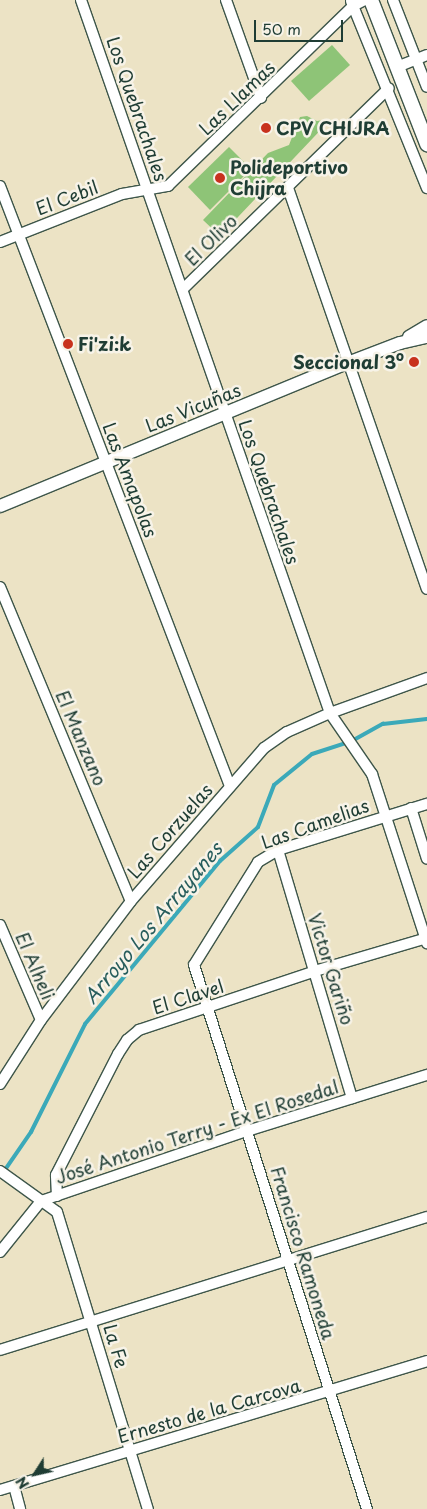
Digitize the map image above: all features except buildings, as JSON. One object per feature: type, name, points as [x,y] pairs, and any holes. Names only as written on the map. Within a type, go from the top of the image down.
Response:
[{"type":"main road","points":[[371,0],[427,144]]},
{"type":"street","name":"Los Quebrachales","points":[[81,0],[184,288],[224,414],[330,713],[342,725],[372,774],[427,940]]},
{"type":"street","points":[[226,0],[261,98]]},
{"type":"street","name":"Las Llamas","points":[[148,190],[173,182],[261,98],[352,3],[365,0]]},
{"type":"street","points":[[393,0],[422,57],[427,87]]},
{"type":"street","points":[[352,3],[389,88],[427,188]]},
{"type":"street","points":[[397,67],[422,57]]},
{"type":"street","name":"El Olivo","points":[[184,288],[389,88]]},
{"type":"street","name":"Las Amapolas","points":[[0,186],[230,786]]},
{"type":"street","points":[[288,188],[350,362],[427,589]]},
{"type":"street","name":"El Cebil","points":[[0,242],[122,194],[148,190]]},
{"type":"street","name":"Las Vicuñas","points":[[0,506],[400,342],[427,326]]},
{"type":"street","name":"Las Vicuñas","points":[[400,342],[427,337]]},
{"type":"street","name":"El Manzano","points":[[0,587],[131,901]]},
{"type":"street","name":"Las Corzuelas","points":[[0,1084],[41,1020],[131,901],[264,748],[287,732],[330,713],[427,678]]},
{"type":"street","name":"Las Camelias","points":[[208,1008],[194,964],[199,953],[258,862],[278,850],[427,804]]},
{"type":"street","points":[[412,808],[427,859]]},
{"type":"street","name":"Victor Gariño","points":[[278,850],[352,1098]]},
{"type":"street","name":"El Alheli","points":[[0,925],[41,1020]]},
{"type":"street","name":"El Clavel","points":[[57,1196],[56,1175],[127,1040],[139,1030],[315,971],[427,940]]},
{"type":"street","name":"Francisco Ramoneda","points":[[208,1008],[367,1509]]},
{"type":"street","name":"José Antonio Terry - Ex El Rosedal","points":[[0,1252],[41,1201],[248,1131],[427,1075]]},
{"type":"street","name":"La Fe","points":[[0,1171],[57,1212],[92,1321],[148,1509]]},
{"type":"street","points":[[0,1350],[427,1217]]},
{"type":"street","name":"Ernesto de la Carcova","points":[[0,1490],[329,1393],[427,1361]]},
{"type":"street","points":[[14,1486],[20,1509]]},
{"type":"green space","points":[[332,45],[350,65],[309,101],[291,81]]},
{"type":"green space","points":[[307,116],[317,121],[331,119],[220,236],[203,220],[268,153],[289,145],[300,117]]},
{"type":"green space","name":"Polideportivo Chijra","points":[[229,147],[251,169],[210,210],[188,187]]},
{"type":"waterway","name":"Arroyo Los Arrayanes","points":[[0,1177],[31,1132],[85,1024],[220,861],[258,827],[274,785],[312,754],[350,742],[383,724],[427,719]]},
{"type":"place","name":"CPV CHIJRA","points":[[266,128]]},
{"type":"place","name":"Polideportivo Chijra","points":[[220,178]]},
{"type":"place","name":"Fi'zi:k","points":[[68,344]]},
{"type":"place","name":"Seccional 3º","points":[[414,362]]}]
